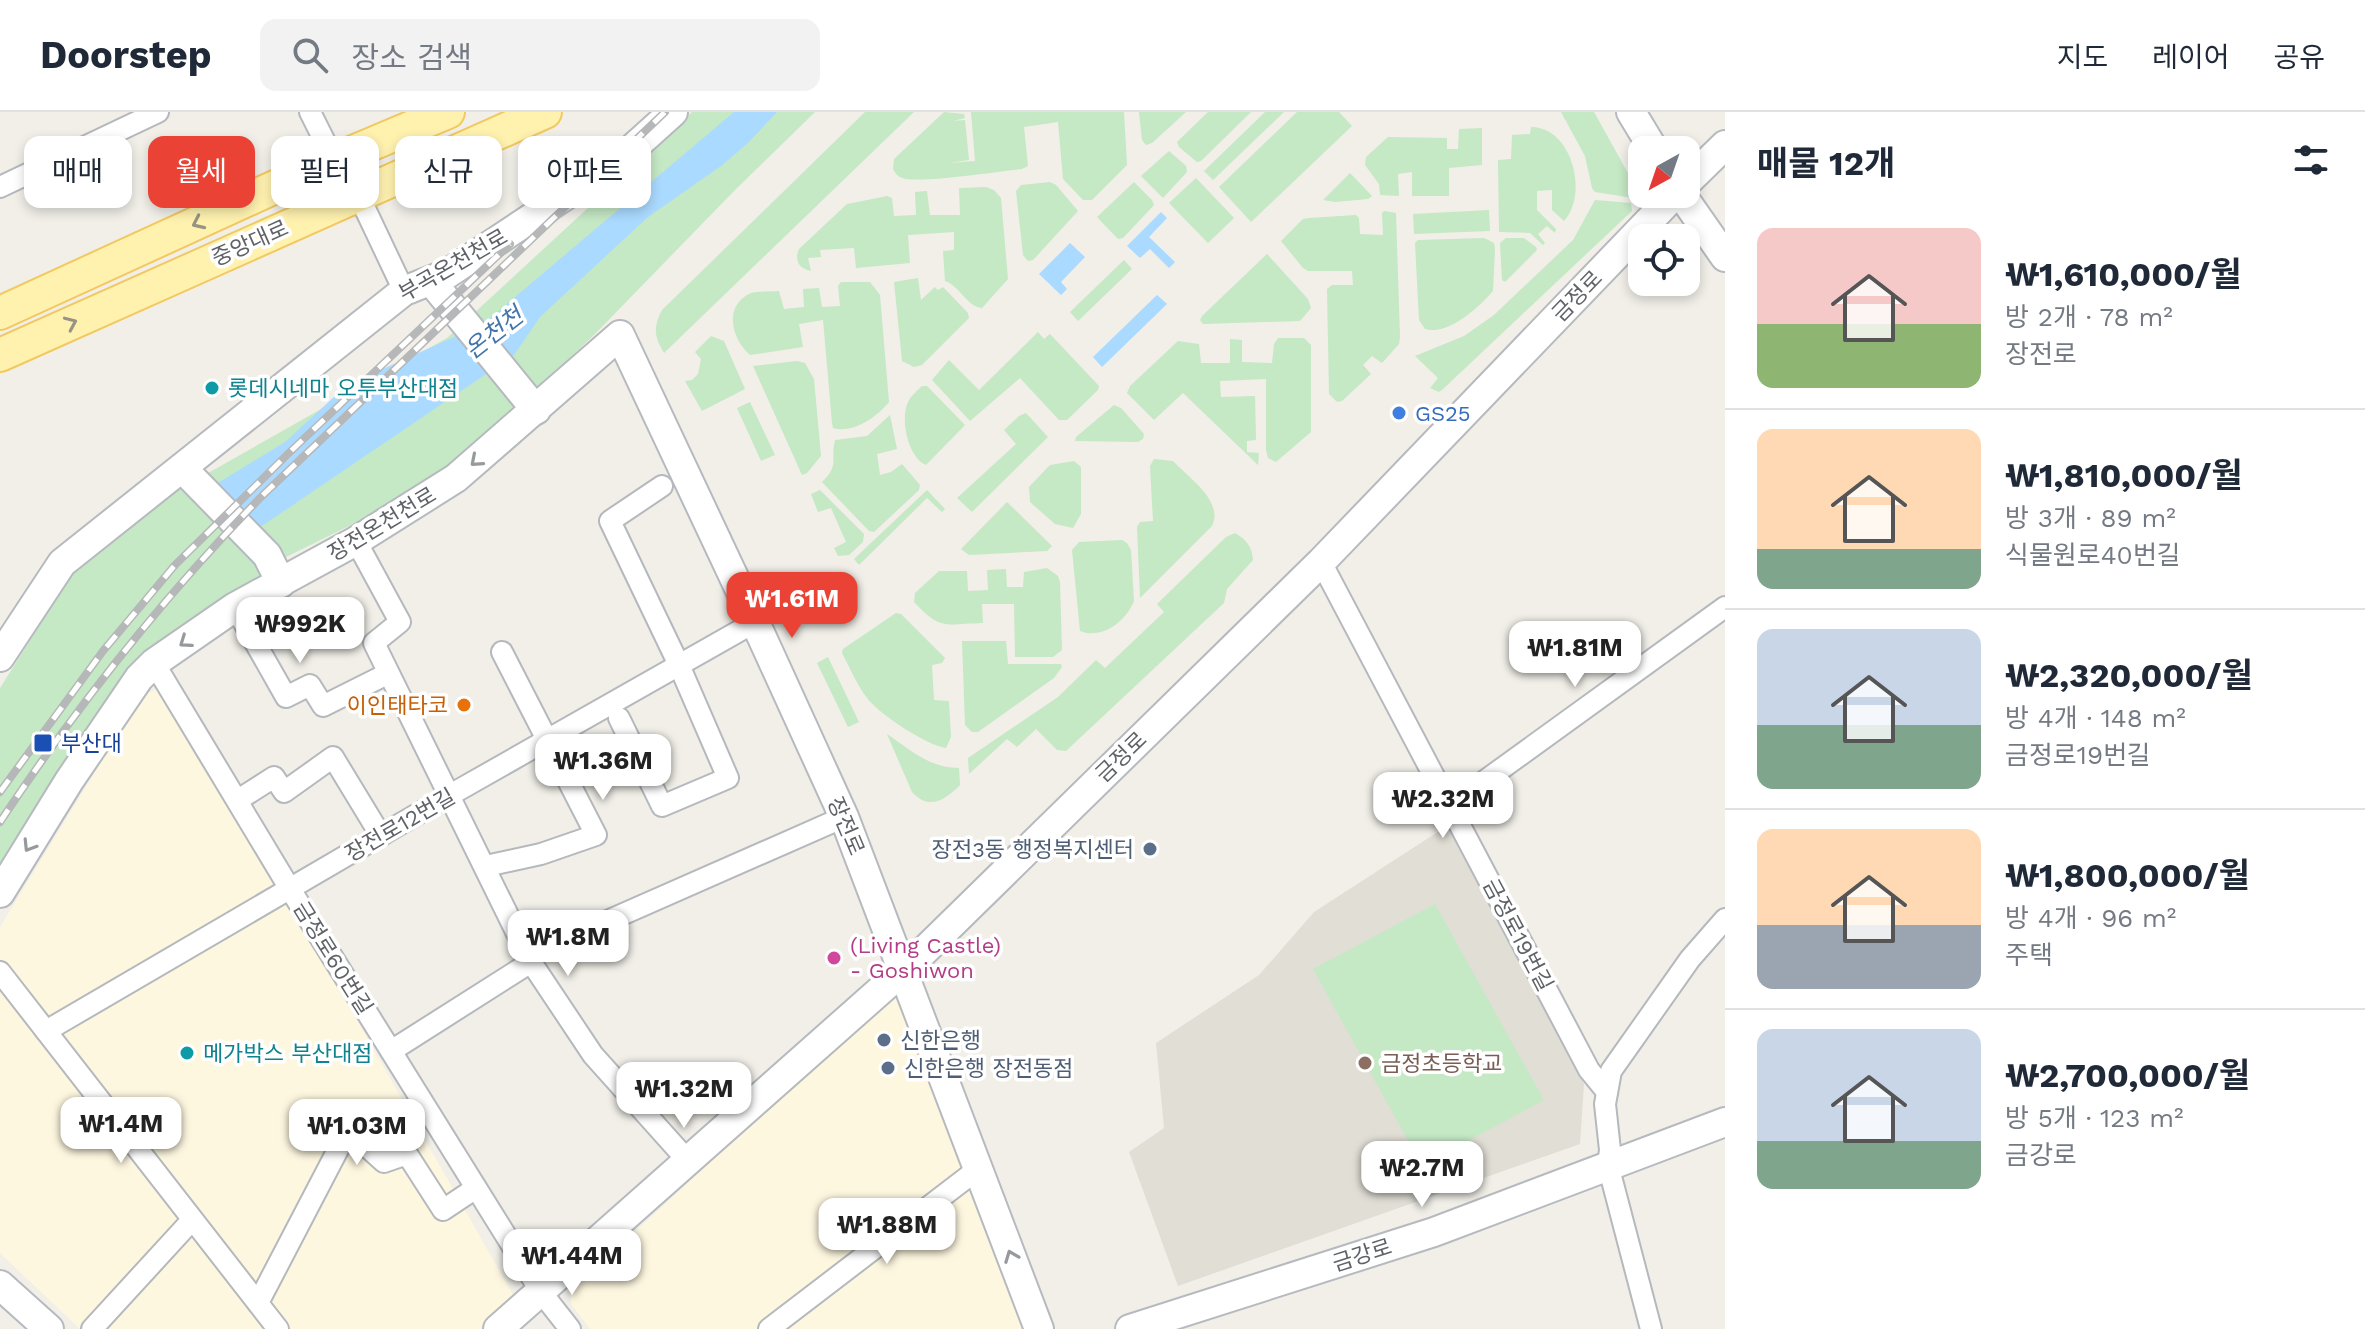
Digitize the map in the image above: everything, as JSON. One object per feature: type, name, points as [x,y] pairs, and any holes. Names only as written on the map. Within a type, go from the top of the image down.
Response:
[{"type":"main road","name":"중앙대로","points":[[379,141],[448,112]]},
{"type":"main road","name":"중앙대로","points":[[379,185],[545,112]]},
{"type":"main road","points":[[1631,112],[1646,136]]},
{"type":"main road","name":"부곡온천천로","points":[[0,657],[62,563],[187,473],[404,291],[434,285],[622,158],[666,118]]},
{"type":"main road","points":[[1700,169],[1725,145]]},
{"type":"main road","name":"중앙대로","points":[[0,313],[271,189]]},
{"type":"main road","name":"중앙대로","points":[[0,355],[327,208]]},
{"type":"main road","name":"금정로","points":[[498,1329],[903,970],[1321,562],[1664,208]]},
{"type":"main road","points":[[1688,208],[1725,257]]},
{"type":"main road","points":[[434,285],[530,403]]},
{"type":"main road","name":"장전온천천로","points":[[0,893],[69,781],[139,678],[154,663],[235,607],[356,541],[456,478],[530,403],[620,335]]},
{"type":"main road","name":"장전로","points":[[620,335],[844,817],[1039,1329]]},
{"type":"main road","points":[[187,473],[267,555],[281,583]]},
{"type":"main road","name":"금강로","points":[[1130,1329],[1434,1232],[1725,1122]]},
{"type":"main road","points":[[0,1285],[49,1329]]},
{"type":"street","points":[[0,187],[158,112]]},
{"type":"street","points":[[310,112],[322,136]]},
{"type":"street","points":[[365,208],[404,291]]},
{"type":"street","points":[[619,718],[662,806],[728,778],[679,665],[610,521],[662,486]]},
{"type":"street","points":[[356,541],[400,622],[374,643],[531,962],[593,1055],[688,1161]]},
{"type":"street","name":"금정로19번길","points":[[1321,562],[1589,1070],[1607,1092]]},
{"type":"street","points":[[235,607],[286,697],[310,685],[323,706],[387,674]]},
{"type":"street","points":[[1450,806],[1725,607]]},
{"type":"street","name":"장전로12번길","points":[[46,1031],[450,795],[755,622]]},
{"type":"street","points":[[486,866],[541,854],[596,835],[502,652]]},
{"type":"street","name":"금정로60번길","points":[[154,663],[290,889],[541,1292]]},
{"type":"street","points":[[238,800],[274,777],[284,792],[333,757],[381,836]]},
{"type":"street","points":[[391,1051],[531,962],[537,952],[844,817]]},
{"type":"street","points":[[1651,1329],[1608,1165],[1607,1092],[1611,1071],[1690,959],[1725,919]]},
{"type":"street","points":[[0,972],[278,1329]]},
{"type":"street","points":[[258,1303],[343,1140],[353,1134],[384,1162],[407,1154],[443,1210],[476,1188]]},
{"type":"street","points":[[769,1329],[978,1169]]},
{"type":"street","points":[[92,1329],[192,1220]]},
{"type":"street","points":[[541,1292],[570,1329]]},
{"type":"shaded area","points":[[160,688],[253,850],[295,911],[516,1300],[482,1329],[80,1329],[0,1253],[0,927],[142,695]]},
{"type":"shaded area","name":"금정초등학교","points":[[1447,826],[1584,1084],[1580,1144],[1178,1286],[1129,1152],[1164,1128],[1156,1043],[1259,975],[1314,912]]},
{"type":"shaded area","points":[[897,989],[1033,1329],[590,1329],[571,1304],[571,1291]]},
{"type":"green space","points":[[692,112],[815,112],[593,336],[414,494],[282,559],[169,647],[0,879],[0,688],[79,563],[171,494],[447,338],[588,208],[651,208],[651,150]]},
{"type":"green space","points":[[865,112],[914,112],[664,353],[656,332],[662,310]]},
{"type":"green space","points":[[944,112],[964,114],[965,118],[953,121],[965,120],[969,160],[949,163],[975,161],[971,112],[1124,112],[1127,165],[1092,200],[1083,200],[1063,179],[1058,122],[1024,127],[1028,166],[1022,169],[924,179],[899,176],[893,169],[894,159]]},
{"type":"green space","points":[[1139,112],[1186,112],[1146,145],[1142,140]]},
{"type":"green space","points":[[1208,112],[1251,112],[1197,162],[1177,142]]},
{"type":"green space","points":[[1265,112],[1284,112],[1213,180],[1204,171]]},
{"type":"green space","points":[[1297,112],[1339,112],[1352,126],[1251,222],[1219,187]]},
{"type":"green space","points":[[1561,112],[1594,112],[1628,173],[1628,197],[1595,192],[1585,156]]},
{"type":"green space","points":[[1531,127],[1545,130],[1557,138],[1566,150],[1575,179],[1575,195],[1564,221],[1552,210],[1552,190],[1537,191],[1537,210],[1556,229],[1555,233],[1547,226],[1538,234],[1545,243],[1543,245],[1530,233],[1499,232],[1498,160],[1511,159],[1512,135],[1530,134]]},
{"type":"green space","points":[[1482,128],[1482,165],[1449,168],[1449,196],[1412,196],[1412,172],[1398,174],[1399,196],[1380,195],[1379,184],[1365,165],[1366,157],[1388,137],[1447,138],[1447,149],[1458,149],[1459,129]]},
{"type":"green space","points":[[1169,151],[1186,166],[1187,172],[1163,198],[1141,176]]},
{"type":"green space","points":[[1350,173],[1372,196],[1335,202],[1323,200]]},
{"type":"green space","points":[[1196,178],[1234,218],[1208,243],[1169,203]]},
{"type":"green space","points":[[1050,182],[1078,211],[1033,260],[1028,261],[1023,255],[1016,191],[1021,185]]},
{"type":"green space","points":[[1134,182],[1154,205],[1123,238],[1118,239],[1097,217]]},
{"type":"green space","points":[[986,187],[1001,198],[1008,279],[982,308],[972,304],[945,281],[943,251],[954,250],[954,232],[908,235],[910,263],[856,268],[854,248],[820,250],[821,257],[808,258],[811,271],[799,263],[799,249],[847,204],[887,196],[892,198],[894,216],[916,215],[915,192],[927,191],[930,215],[960,215],[959,188]]},
{"type":"green space","points":[[1595,200],[1628,203],[1628,208],[1632,208],[1632,211],[1442,390],[1439,392],[1430,388],[1438,378],[1415,356],[1464,336],[1494,315],[1573,240]]},
{"type":"green space","points":[[1489,210],[1490,231],[1414,234],[1413,214]]},
{"type":"green space","points":[[1384,211],[1396,213],[1399,344],[1382,363],[1372,356],[1363,365],[1371,374],[1342,401],[1337,402],[1329,394],[1327,289],[1332,285],[1353,285],[1352,271],[1308,271],[1281,241],[1303,219],[1356,215],[1360,234],[1383,235]]},
{"type":"green space","points":[[1484,238],[1494,243],[1493,291],[1453,324],[1434,330],[1425,329],[1419,320],[1415,243],[1418,240]]},
{"type":"green space","points":[[1506,238],[1524,238],[1537,250],[1505,282],[1502,280],[1500,243]]},
{"type":"green space","points":[[1267,254],[1308,299],[1311,308],[1300,321],[1203,324],[1200,320],[1202,316]]},
{"type":"green space","points":[[1124,260],[1132,269],[1078,321],[1070,312]]},
{"type":"green space","points":[[918,278],[921,300],[935,287],[938,290],[943,287],[968,313],[969,318],[922,365],[914,367],[902,361],[894,282]]},
{"type":"green space","points":[[841,282],[870,282],[880,295],[889,402],[864,423],[848,429],[833,428],[823,320],[799,324],[803,347],[750,355],[739,341],[733,324],[735,308],[740,301],[758,292],[779,291],[784,309],[804,307],[803,289],[819,288],[822,307],[840,306],[838,286]]},
{"type":"green space","points":[[1038,332],[1044,339],[1050,334],[1099,386],[1067,420],[1059,420],[1020,378],[970,421],[932,380],[949,360],[979,390]]},
{"type":"green space","points":[[711,336],[724,341],[745,389],[702,411],[685,381],[692,380],[698,374],[701,359],[695,352]]},
{"type":"green space","points":[[1278,338],[1304,338],[1311,345],[1311,432],[1276,462],[1268,458],[1266,450],[1266,379],[1220,381],[1221,397],[1255,396],[1256,440],[1247,441],[1247,452],[1259,453],[1258,465],[1183,393],[1154,420],[1127,393],[1130,386],[1178,341],[1199,344],[1201,363],[1230,363],[1230,339],[1242,340],[1242,362],[1272,363],[1274,344]]},
{"type":"green space","points":[[797,361],[805,363],[814,379],[821,456],[802,475],[753,366]]},
{"type":"green space","points":[[922,386],[927,386],[965,425],[926,465],[914,454],[905,426],[906,407]]},
{"type":"green space","points":[[750,402],[775,455],[761,461],[737,408]]},
{"type":"green space","points":[[1114,405],[1121,408],[1144,434],[1143,439],[1138,442],[1075,441],[1076,437]]},
{"type":"green space","points":[[1026,413],[1048,437],[972,512],[957,498],[1016,444],[1004,430]]},
{"type":"green space","points":[[890,415],[897,449],[877,454],[880,475],[902,464],[920,485],[919,490],[874,532],[869,531],[822,482],[833,467],[835,440],[867,436]]},
{"type":"green space","points":[[1154,459],[1173,461],[1196,482],[1209,499],[1214,517],[1212,526],[1140,598],[1137,527],[1140,522],[1153,521],[1150,466]]},
{"type":"green space","points":[[1074,461],[1081,467],[1081,514],[1073,528],[1055,524],[1030,502],[1029,487],[1050,465]]},
{"type":"green space","points":[[820,490],[864,534],[863,542],[849,555],[838,556],[834,548],[846,542],[831,508],[818,512],[811,494]]},
{"type":"green space","points":[[927,490],[945,509],[942,512],[927,498],[859,565],[854,559]]},
{"type":"green space","points":[[1007,502],[1052,546],[1047,551],[969,555],[961,549],[964,546]]},
{"type":"green space","points":[[1235,533],[1248,544],[1253,560],[1227,589],[1224,603],[1066,751],[1057,750],[1036,729],[1017,747],[1007,739],[969,774],[968,758],[1058,697],[1096,660],[1105,668],[1164,612],[1157,604],[1226,537]]},
{"type":"green space","points":[[1122,540],[1131,550],[1134,601],[1119,622],[1105,631],[1080,631],[1072,550],[1079,542]]},
{"type":"green space","points":[[1047,568],[1058,576],[1060,582],[1062,650],[1053,657],[1015,657],[1014,604],[982,604],[983,623],[944,624],[931,618],[914,602],[915,593],[939,571],[967,571],[968,591],[988,590],[987,570],[1006,569],[1007,587],[1023,587],[1024,572]]},
{"type":"green space","points":[[896,613],[901,614],[945,658],[942,663],[932,665],[934,700],[949,701],[951,737],[946,748],[915,735],[873,705],[860,688],[842,653],[843,649]]},
{"type":"green space","points":[[962,641],[1006,641],[1008,664],[1061,664],[1062,667],[1054,678],[978,732],[972,732],[965,725]]},
{"type":"green space","points":[[828,657],[859,722],[848,727],[817,663]]},
{"type":"green space","points":[[887,734],[930,761],[959,768],[960,785],[937,801],[918,798],[912,792]]},
{"type":"green space","points":[[1435,904],[1544,1100],[1422,1166],[1313,969]]},
{"type":"water","name":"온천천","points":[[734,112],[777,112],[721,166],[648,217],[540,317],[514,355],[253,532],[221,529],[213,486],[285,442],[347,385],[483,324],[620,208],[651,208],[651,182]]},
{"type":"water","points":[[1161,212],[1167,218],[1149,237],[1175,262],[1169,268],[1150,249],[1140,258],[1127,246]]},
{"type":"water","points":[[1070,243],[1085,257],[1061,282],[1067,289],[1061,295],[1039,274]]},
{"type":"water","points":[[1157,295],[1167,304],[1102,367],[1093,357]]},
{"type":"railway","points":[[0,822],[91,694],[157,612],[227,533],[263,495],[665,112]]},
{"type":"railway","points":[[0,792],[103,651],[175,565],[510,244]]},
{"type":"place","name":"롯데시네마 오투부산대점","points":[[212,388]]},
{"type":"place","name":"GS25","points":[[1399,413]]},
{"type":"place","name":"이인태타코","points":[[464,705]]},
{"type":"place","name":"부산대","points":[[43,743]]},
{"type":"place","name":"장전3동 행정복지센터","points":[[1150,849]]},
{"type":"place","name":"(Living Castle) - Goshiwon","points":[[834,958]]},
{"type":"place","name":"신한은행","points":[[884,1040]]},
{"type":"place","name":"메가박스 부산대점","points":[[187,1053]]},
{"type":"place","name":"금정초등학교","points":[[1365,1063]]},
{"type":"place","name":"신한은행 장전동점","points":[[888,1068]]}]
